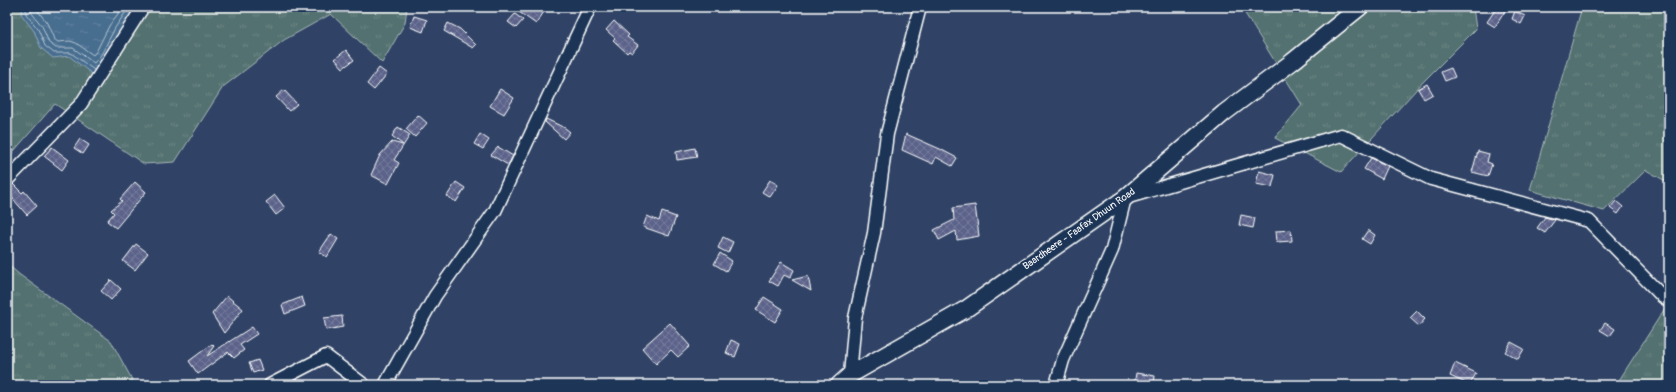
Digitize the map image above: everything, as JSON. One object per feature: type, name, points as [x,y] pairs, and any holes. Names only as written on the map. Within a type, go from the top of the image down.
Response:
[{"type":"main road","name":"Baardheere - Faafax Dhuun Road","points":[[845,380],[966,308],[1125,198],[1224,114],[1360,7]]},
{"type":"street","points":[[7,180],[81,104],[143,7]]},
{"type":"street","points":[[385,385],[434,296],[495,211],[590,7]]},
{"type":"street","points":[[845,380],[856,318],[874,233],[887,134],[920,7]]},
{"type":"street","points":[[1056,385],[1063,360],[1112,250],[1125,198],[1341,135],[1431,180],[1589,221],[1663,297],[1669,301]]},
{"type":"street","points":[[270,385],[326,356],[364,385]]},
{"type":"green space","points":[[7,7],[407,7],[405,23],[382,63],[331,14],[284,40],[223,87],[175,162],[144,164],[55,104],[7,159]]},
{"type":"green space","points":[[1241,7],[1473,7],[1476,29],[1424,81],[1341,172],[1275,138],[1302,105]]},
{"type":"green space","points":[[1582,7],[1669,7],[1669,183],[1646,170],[1604,211],[1530,190]]},
{"type":"green space","points":[[7,264],[111,341],[135,385],[7,385]]},
{"type":"green space","points":[[1669,300],[1669,385],[1616,385],[1667,305]]},
{"type":"water","points":[[23,7],[139,7],[96,77],[69,56],[53,58],[41,48],[34,31],[21,14]]},
{"type":"building","points":[[512,7],[547,7],[536,24]]},
{"type":"building","points":[[1497,7],[1505,11],[1495,27],[1487,22]]},
{"type":"building","points":[[1515,11],[1525,16],[1521,24],[1512,19]]},
{"type":"building","points":[[515,14],[523,20],[516,28],[508,22]]},
{"type":"building","points":[[414,16],[427,20],[423,32],[410,27]]},
{"type":"building","points":[[614,21],[629,35],[627,37],[638,45],[632,53],[629,51],[627,53],[613,40],[615,38],[606,30]]},
{"type":"building","points":[[448,23],[460,29],[476,45],[473,48],[444,31]]},
{"type":"building","points":[[346,50],[354,60],[343,68],[335,59]]},
{"type":"building","points":[[379,68],[387,74],[374,90],[367,84]]},
{"type":"building","points":[[1451,68],[1455,77],[1445,81],[1441,72]]},
{"type":"building","points":[[1427,84],[1433,94],[1424,99],[1418,89]]},
{"type":"building","points":[[500,89],[514,98],[504,114],[490,106]]},
{"type":"building","points":[[284,90],[297,104],[289,111],[276,97]]},
{"type":"building","points":[[418,115],[427,123],[415,137],[406,129]]},
{"type":"building","points":[[546,119],[570,132],[564,139],[545,122]]},
{"type":"building","points":[[398,127],[410,135],[394,160],[399,163],[388,184],[371,175],[380,155],[392,142],[403,145],[392,136]]},
{"type":"building","points":[[480,134],[489,140],[483,149],[474,144]]},
{"type":"building","points":[[906,134],[957,158],[952,166],[936,157],[933,164],[902,150]]},
{"type":"building","points":[[80,139],[89,145],[83,154],[74,148]]},
{"type":"building","points":[[52,147],[69,160],[62,170],[44,156]]},
{"type":"building","points":[[498,147],[513,156],[508,165],[491,155]]},
{"type":"building","points":[[695,148],[697,157],[677,160],[676,152]]},
{"type":"building","points":[[1478,151],[1489,154],[1487,162],[1492,164],[1488,176],[1472,172]]},
{"type":"building","points":[[1371,158],[1388,166],[1382,179],[1364,169]]},
{"type":"building","points":[[1259,171],[1275,175],[1272,187],[1256,184]]},
{"type":"building","points":[[770,180],[778,185],[770,197],[762,192]]},
{"type":"building","points":[[135,182],[146,192],[116,228],[107,221],[114,213],[111,210],[122,201],[120,199]]},
{"type":"building","points":[[456,182],[465,188],[456,202],[447,196]]},
{"type":"building","points":[[13,184],[22,193],[24,191],[37,206],[27,215],[7,192],[7,189]]},
{"type":"building","points":[[275,195],[285,208],[276,215],[266,202]]},
{"type":"building","points":[[1616,201],[1623,207],[1618,214],[1610,208]]},
{"type":"building","points":[[975,205],[979,236],[957,240],[956,231],[939,240],[934,230],[954,220],[953,208]]},
{"type":"building","points":[[662,212],[676,217],[669,236],[643,227],[647,216],[659,221]]},
{"type":"building","points":[[1241,215],[1255,218],[1253,228],[1239,225]]},
{"type":"building","points":[[1545,217],[1555,220],[1545,233],[1537,228]]},
{"type":"building","points":[[1291,230],[1292,241],[1277,242],[1276,231]]},
{"type":"building","points":[[1368,230],[1375,235],[1370,244],[1362,239]]},
{"type":"building","points":[[331,234],[338,239],[327,257],[319,252]]},
{"type":"building","points":[[723,237],[733,242],[728,253],[718,248]]},
{"type":"building","points":[[136,244],[148,253],[135,270],[123,261]]},
{"type":"building","points":[[720,253],[732,261],[726,271],[714,264]]},
{"type":"building","points":[[781,262],[794,270],[790,278],[784,275],[778,286],[769,281]]},
{"type":"building","points":[[808,276],[811,291],[792,280]]},
{"type":"building","points":[[111,280],[121,289],[111,300],[101,291]]},
{"type":"building","points":[[227,296],[243,309],[224,333],[212,314]]},
{"type":"building","points":[[302,297],[305,306],[285,314],[282,305]]},
{"type":"building","points":[[764,297],[783,309],[775,322],[756,310]]},
{"type":"building","points":[[1417,311],[1425,319],[1419,326],[1410,318]]},
{"type":"building","points":[[342,316],[343,327],[326,330],[324,318]]},
{"type":"building","points":[[670,323],[690,346],[678,357],[671,350],[656,364],[642,348]]},
{"type":"building","points":[[1605,323],[1615,329],[1610,336],[1600,330]]},
{"type":"building","points":[[252,327],[257,334],[240,345],[244,350],[234,358],[228,352],[198,374],[189,361],[212,344],[214,346],[207,356]]},
{"type":"building","points":[[731,340],[740,344],[735,357],[726,353]]},
{"type":"building","points":[[1511,342],[1524,349],[1518,359],[1505,352]]},
{"type":"building","points":[[258,360],[262,370],[253,373],[249,363]]},
{"type":"building","points":[[1455,363],[1476,373],[1470,385],[1450,376]]},
{"type":"building","points":[[1136,373],[1155,376],[1154,385],[1134,385]]}]
